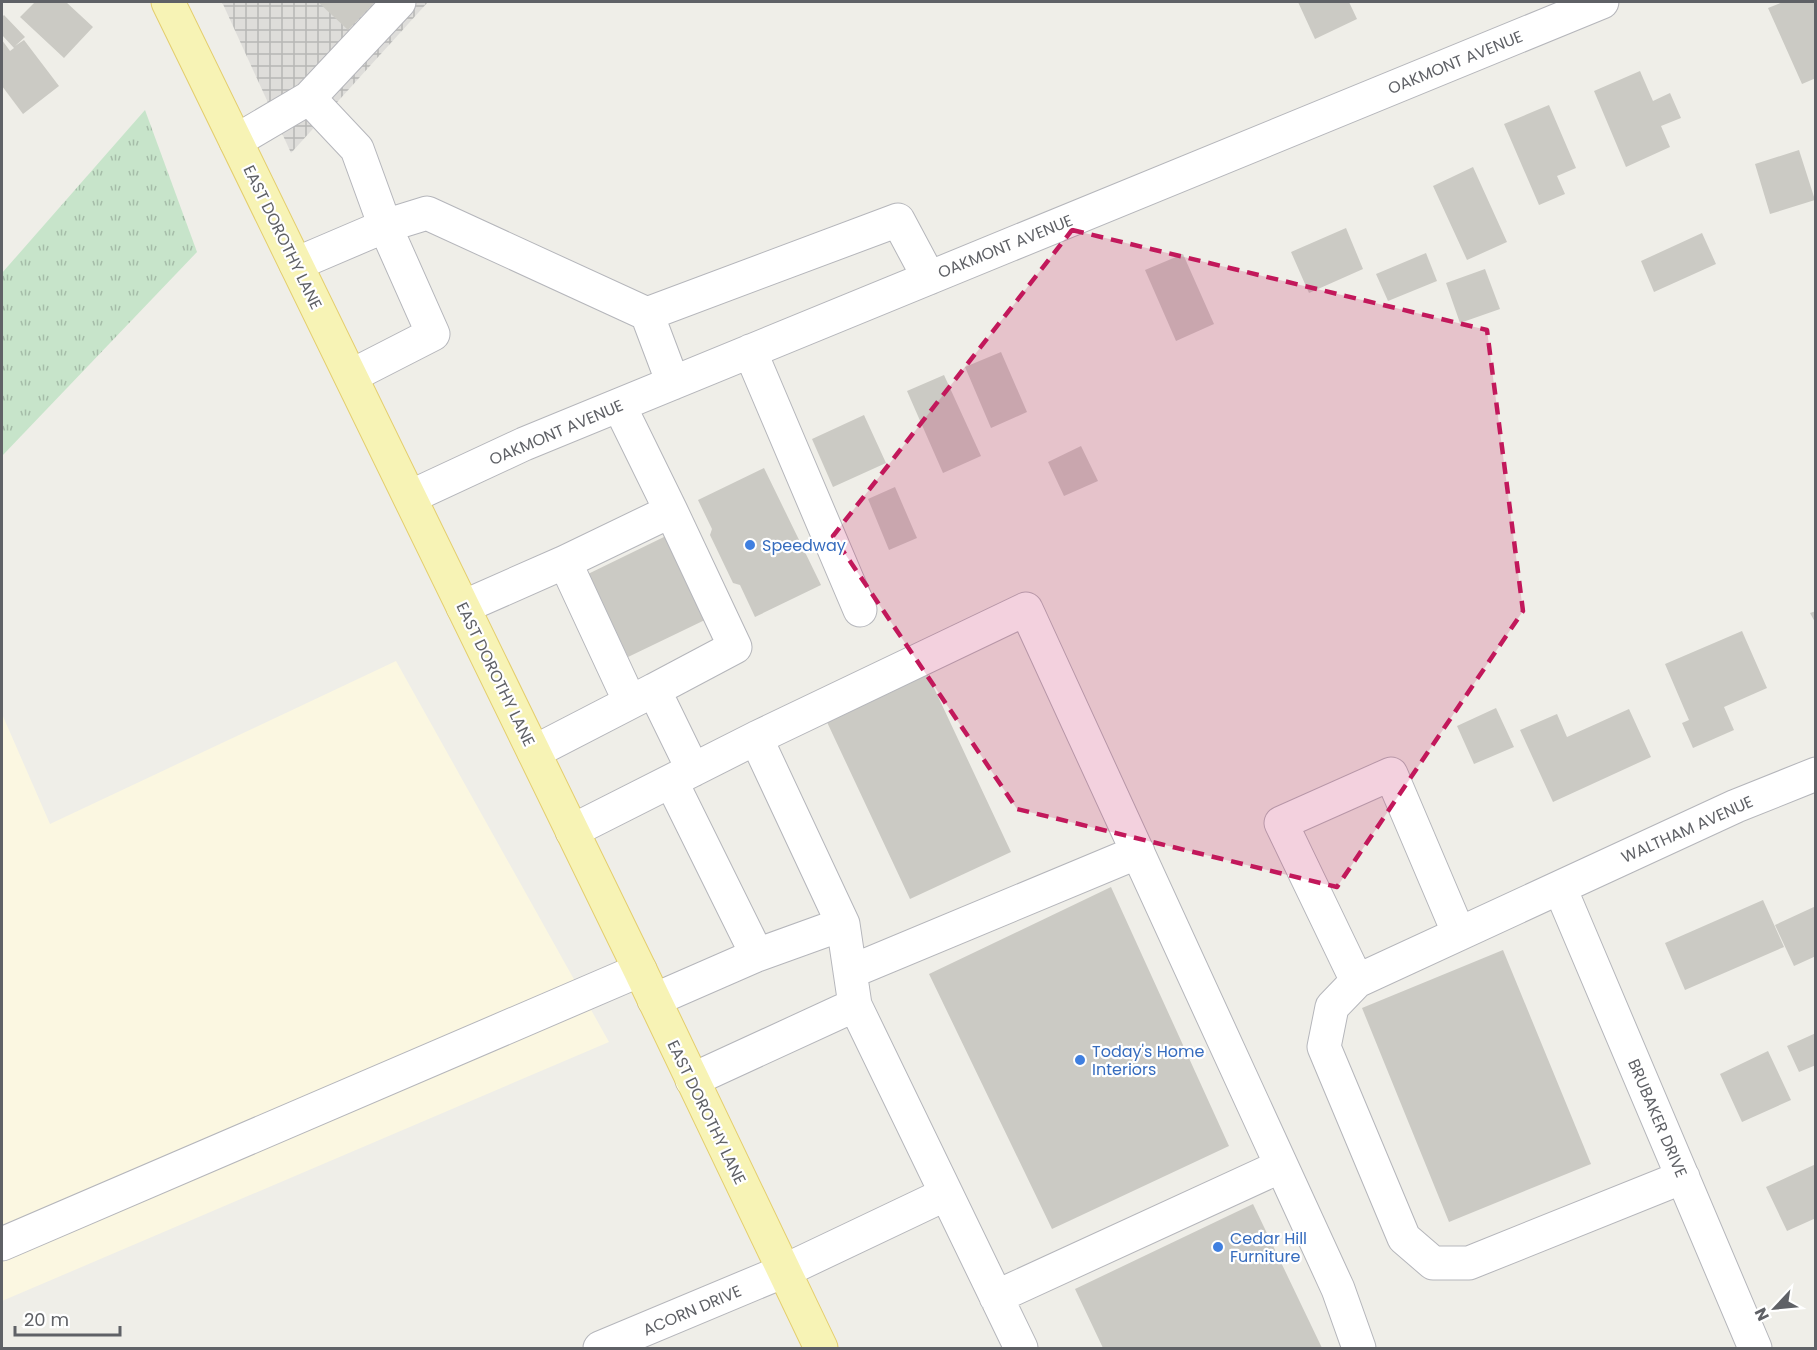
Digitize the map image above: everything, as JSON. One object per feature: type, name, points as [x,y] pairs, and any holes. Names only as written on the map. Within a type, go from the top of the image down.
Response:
[{"type":"main road","name":"EAST DOROTHY LANE","points":[[168,2],[464,607],[821,1348]]},
{"type":"street","points":[[236,141],[309,98],[399,2]]},
{"type":"street","name":"OAKMONT AVENUE","points":[[410,497],[524,444],[1602,2]]},
{"type":"street","points":[[309,98],[357,148],[385,226],[433,334],[351,376]]},
{"type":"street","points":[[296,264],[385,226],[427,213],[647,314],[673,383]]},
{"type":"street","points":[[647,314],[898,220],[929,278]]},
{"type":"street","points":[[750,351],[860,610]]},
{"type":"street","points":[[534,752],[735,648],[619,405]]},
{"type":"street","points":[[464,607],[671,511]]},
{"type":"street","points":[[564,562],[642,696],[682,775],[758,955]]},
{"type":"street","points":[[572,831],[756,738],[1026,609],[1338,1289],[1359,1348]]},
{"type":"street","points":[[756,738],[843,924],[855,1005],[1021,1348]]},
{"type":"street","points":[[1459,934],[1391,774],[1281,823],[1357,981],[1332,1007],[1324,1047],[1404,1238],[1432,1263],[1469,1263],[1683,1177]]},
{"type":"street","name":"WALTHAM AVENUE","points":[[1357,981],[1736,806],[1815,774]]},
{"type":"street","points":[[850,972],[1138,852]]},
{"type":"street","name":"BRUBAKER DRIVE","points":[[1560,888],[1755,1348]]},
{"type":"street","points":[[654,1000],[758,955],[843,924]]},
{"type":"street","points":[[2,1244],[640,970]]},
{"type":"street","points":[[692,1080],[855,1005]]},
{"type":"street","points":[[996,1297],[1281,1166]]},
{"type":"street","name":"ACORN DRIVE","points":[[600,1348],[784,1271],[946,1194]]},
{"type":"highlighted area","points":[[1072,230],[1487,330],[1523,611],[1337,887],[1017,809],[833,536]]},
{"type":"shaded area","points":[[222,2],[428,2],[291,153]]},
{"type":"shaded area","points":[[396,661],[609,1042],[2,1301],[2,714],[50,824]]},
{"type":"green space","points":[[145,110],[197,252],[2,456],[2,273]]},
{"type":"building","points":[[35,2],[66,2],[93,27],[64,58],[20,17]]},
{"type":"building","points":[[318,2],[375,2],[348,30]]},
{"type":"building","points":[[1298,2],[1349,2],[1357,19],[1315,39]]},
{"type":"building","points":[[1783,2],[1816,2],[1816,78],[1802,84],[1768,8]]},
{"type":"building","points":[[4,15],[25,37],[15,46],[24,40],[59,86],[23,114],[2,86],[2,40],[10,51],[14,48],[2,35]]},
{"type":"building","points":[[1640,71],[1653,101],[1670,93],[1681,118],[1661,126],[1670,147],[1626,167],[1594,91]]},
{"type":"building","points":[[1549,105],[1576,168],[1557,176],[1565,194],[1539,205],[1504,124]]},
{"type":"building","points":[[1799,150],[1815,200],[1770,214],[1755,164]]},
{"type":"building","points":[[1473,167],[1507,242],[1467,260],[1433,186]]},
{"type":"building","points":[[1346,228],[1363,269],[1309,293],[1291,252]]},
{"type":"building","points":[[1702,233],[1716,264],[1654,292],[1641,261]]},
{"type":"building","points":[[1426,253],[1437,281],[1388,301],[1376,274]]},
{"type":"building","points":[[1183,254],[1214,324],[1176,341],[1145,270]]},
{"type":"building","points":[[1485,269],[1500,309],[1460,323],[1446,283]]},
{"type":"building","points":[[1001,352],[1027,412],[991,428],[965,367]]},
{"type":"building","points":[[944,375],[981,456],[943,473],[907,391]]},
{"type":"building","points":[[864,415],[886,463],[833,487],[812,439]]},
{"type":"building","points":[[1081,446],[1098,481],[1064,496],[1048,462]]},
{"type":"building","points":[[764,468],[821,585],[755,617],[740,585],[733,583],[710,535],[712,529],[698,500]]},
{"type":"building","points":[[895,487],[917,538],[889,550],[868,499]]},
{"type":"building","points":[[668,535],[709,618],[628,657],[588,574]]},
{"type":"building","points":[[1816,611],[1816,624],[1810,613]]},
{"type":"building","points":[[1742,631],[1767,688],[1724,707],[1734,730],[1693,748],[1682,723],[1689,720],[1665,664]]},
{"type":"building","points":[[927,673],[1011,852],[910,899],[826,720]]},
{"type":"building","points":[[1496,708],[1514,747],[1474,764],[1457,726]]},
{"type":"building","points":[[1629,709],[1651,757],[1553,802],[1520,730],[1557,714],[1567,737]]},
{"type":"building","name":"Today's Home Interiors","points":[[1111,887],[1229,1146],[1052,1229],[929,974]]},
{"type":"building","points":[[1763,900],[1784,947],[1685,990],[1665,943]]},
{"type":"building","points":[[1816,906],[1816,956],[1794,966],[1775,925]]},
{"type":"building","points":[[1503,950],[1591,1164],[1449,1222],[1362,1008]]},
{"type":"building","points":[[1816,1033],[1816,1065],[1799,1072],[1787,1046]]},
{"type":"building","points":[[1768,1051],[1791,1100],[1742,1122],[1720,1074]]},
{"type":"building","points":[[1816,1164],[1816,1218],[1787,1231],[1766,1187]]},
{"type":"building","name":"Cedar Hill Furniture","points":[[1253,1204],[1322,1348],[1103,1348],[1075,1289]]},
{"type":"place","name":"Speedway","points":[[750,545]]},
{"type":"place","name":"Today's Home Interiors","points":[[1080,1060]]},
{"type":"place","name":"Cedar Hill Furniture","points":[[1218,1247]]}]
